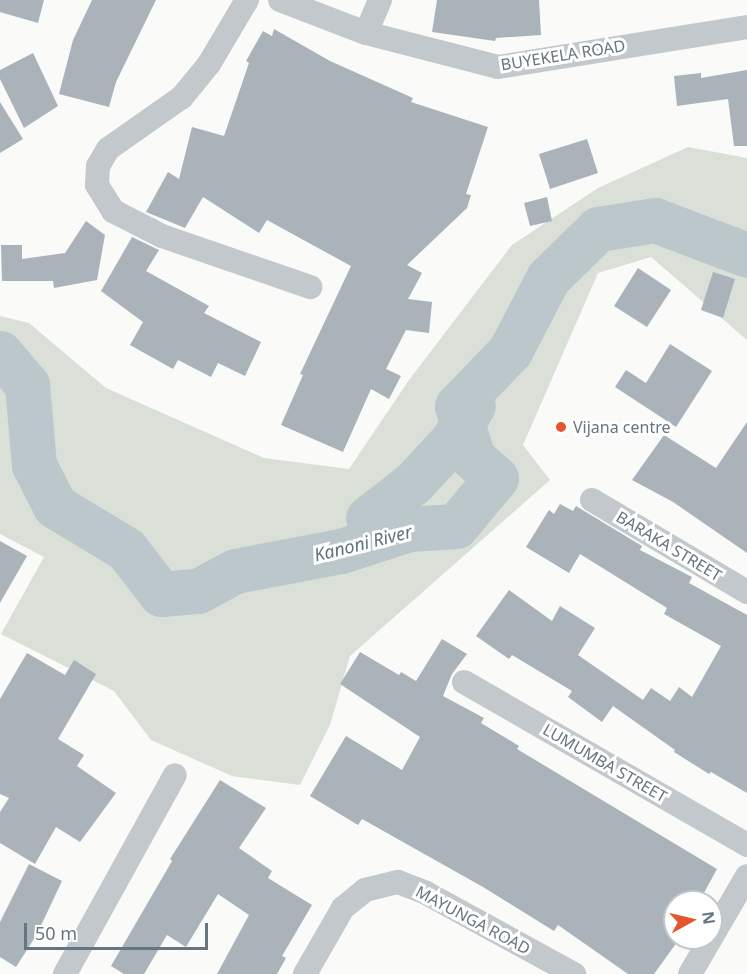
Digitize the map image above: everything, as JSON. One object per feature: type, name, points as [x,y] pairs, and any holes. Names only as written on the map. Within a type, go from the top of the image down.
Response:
[{"type":"street","points":[[247,0],[209,64],[182,97],[108,149],[98,166],[97,185],[113,211],[162,236],[310,287]]},
{"type":"street","name":"BUYEKELA ROAD","points":[[280,0],[366,33],[498,67],[747,27]]},
{"type":"street","points":[[366,33],[380,0]]},
{"type":"street","name":"BARAKA STREET","points":[[592,500],[747,592]]},
{"type":"street","name":"LUMUMBA STREET","points":[[464,682],[747,845]]},
{"type":"street","points":[[65,974],[175,774]]},
{"type":"street","points":[[690,974],[747,876]]},
{"type":"street","name":"MAYUNGA ROAD","points":[[305,974],[343,908],[365,890],[398,882],[426,893],[574,974]]},
{"type":"shaded area","points":[[688,147],[747,158],[747,340],[651,257],[598,273],[523,445],[550,480],[350,656],[330,725],[300,785],[232,776],[151,740],[114,691],[1,634],[44,557],[0,534],[0,316],[29,323],[106,388],[264,458],[349,469],[409,380],[512,245],[598,188]]},
{"type":"building","points":[[0,0],[44,0],[38,23],[0,12]]},
{"type":"building","points":[[92,0],[156,0],[116,82],[109,107],[59,94],[73,40]]},
{"type":"building","points":[[437,0],[539,0],[541,35],[496,38],[495,41],[432,32]]},
{"type":"building","points":[[274,29],[330,61],[413,98],[411,102],[488,127],[466,194],[471,195],[467,208],[407,265],[422,273],[408,299],[432,302],[429,333],[406,330],[386,369],[401,376],[389,399],[371,389],[343,452],[281,425],[303,375],[300,374],[351,266],[267,220],[259,233],[203,197],[185,228],[146,212],[168,172],[179,179],[192,127],[224,136],[249,63],[246,61],[263,31],[272,36]]},
{"type":"building","points":[[33,53],[58,106],[24,128],[0,79],[0,70]]},
{"type":"building","points":[[747,70],[747,146],[734,146],[728,99],[677,106],[674,76],[701,73],[701,78]]},
{"type":"building","points":[[0,102],[23,139],[0,153]]},
{"type":"building","points":[[587,139],[598,173],[550,189],[539,154]]},
{"type":"building","points":[[547,197],[552,221],[530,226],[524,203]]},
{"type":"building","points":[[86,221],[105,235],[97,280],[54,288],[53,281],[2,281],[1,245],[22,245],[22,259],[65,253]]},
{"type":"building","points":[[132,237],[159,250],[146,271],[209,306],[204,313],[261,342],[245,376],[218,363],[211,377],[178,360],[173,369],[130,345],[143,322],[101,291]]},
{"type":"building","points":[[638,268],[671,290],[647,327],[614,306]]},
{"type":"building","points":[[713,272],[735,279],[723,318],[701,310]]},
{"type":"building","points":[[670,344],[712,371],[676,427],[615,387],[626,370],[646,383]]},
{"type":"building","points":[[747,422],[747,553],[673,502],[632,480],[664,435],[716,468]]},
{"type":"building","points":[[560,504],[573,511],[576,506],[642,546],[640,550],[692,577],[689,583],[747,615],[747,793],[711,772],[709,774],[674,752],[675,750],[613,706],[602,722],[568,697],[572,691],[512,655],[509,659],[476,636],[509,590],[552,621],[560,606],[595,628],[578,655],[643,700],[651,688],[670,701],[679,687],[692,697],[721,646],[664,614],[667,608],[580,554],[569,573],[526,547],[549,510],[554,514]]},
{"type":"building","points":[[0,541],[27,556],[0,603]]},
{"type":"building","points":[[442,639],[467,654],[452,674],[443,696],[484,718],[481,723],[519,746],[517,749],[717,869],[706,890],[663,890],[663,950],[671,950],[654,974],[628,974],[558,925],[554,931],[483,887],[362,819],[358,825],[310,796],[346,736],[402,770],[420,737],[340,684],[360,652],[399,675],[401,672],[416,681]]},
{"type":"building","points":[[27,653],[65,675],[74,660],[96,674],[58,739],[84,755],[77,766],[116,793],[80,842],[56,827],[35,864],[0,843],[0,812],[9,798],[0,794],[0,699]]},
{"type":"building","points":[[220,780],[266,808],[239,848],[272,871],[268,878],[312,905],[282,956],[286,958],[277,974],[217,974],[249,915],[218,894],[186,947],[167,935],[144,974],[124,974],[111,966],[172,861],[170,859]]},
{"type":"building","points":[[29,864],[62,881],[37,934],[16,967],[0,957],[0,922]]},
{"type":"waterway","name":"Kanoni River","points":[[0,353],[27,385],[34,465],[55,506],[126,549],[161,594],[198,591],[235,571],[341,551],[409,529],[456,526],[496,478],[473,458],[457,406],[510,351],[548,278],[598,229],[655,220],[747,255]]},
{"type":"waterway","points":[[368,518],[413,483],[453,440],[473,405]]},
{"type":"place","name":"Vijana centre","points":[[561,427]]}]
